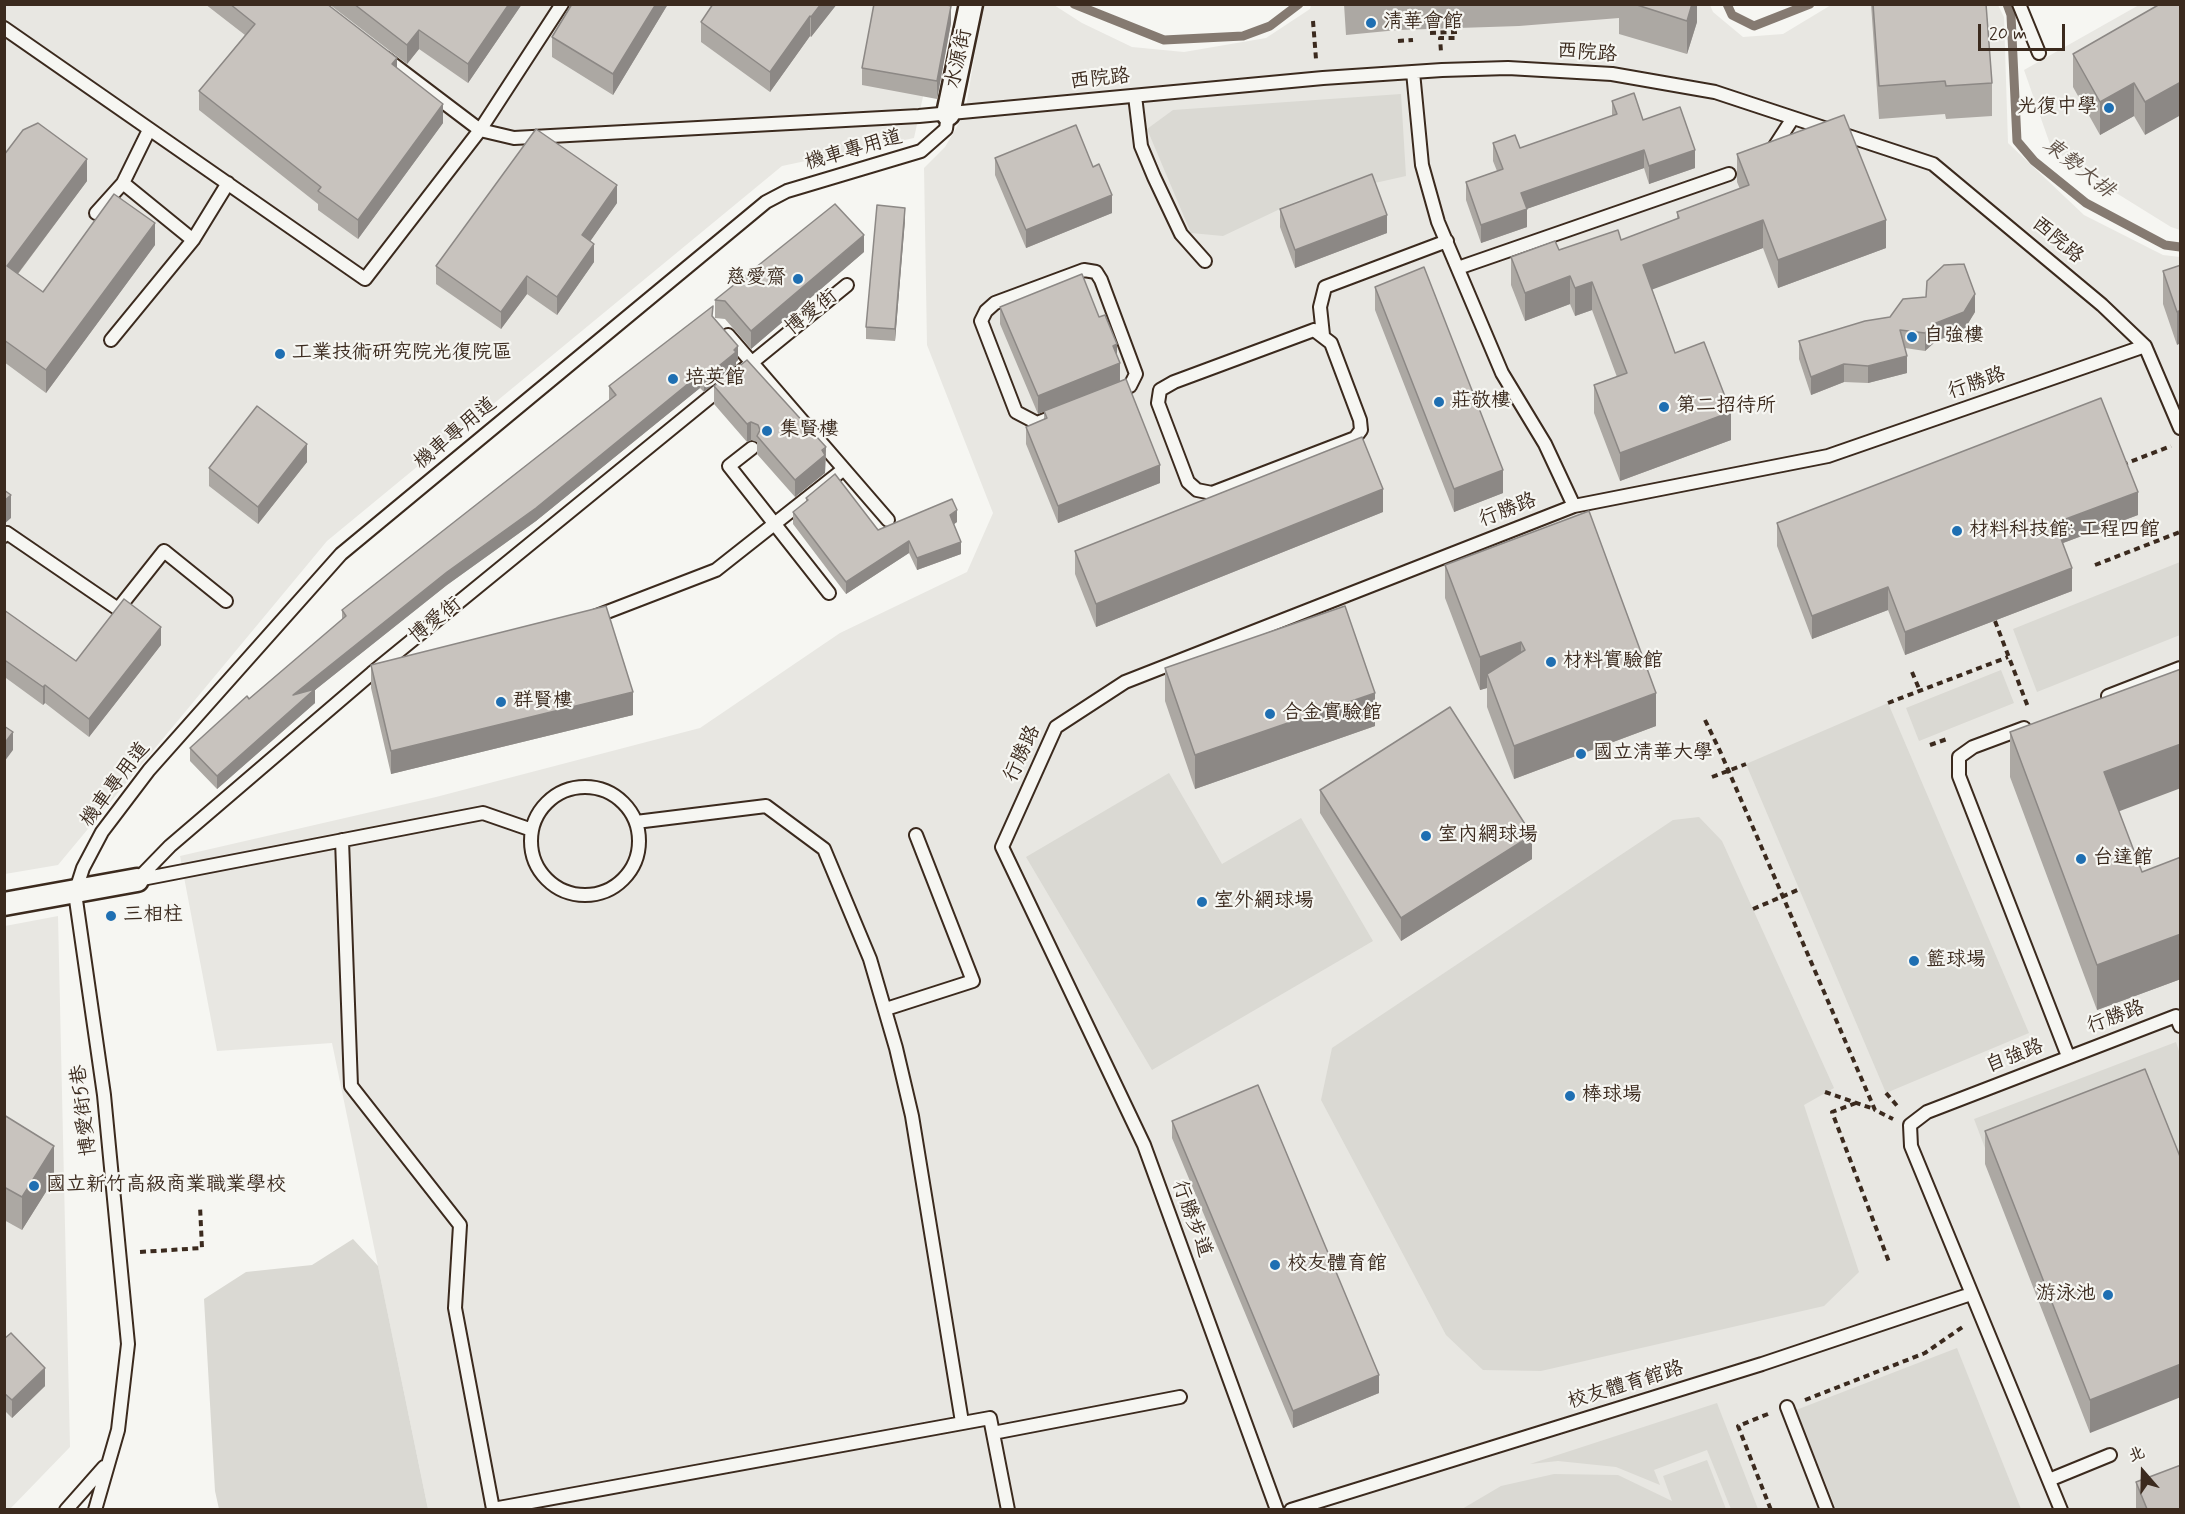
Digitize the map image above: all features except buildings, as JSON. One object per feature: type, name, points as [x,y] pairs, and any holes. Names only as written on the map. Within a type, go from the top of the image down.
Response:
[{"type":"street","name":"水源街","points":[[948,114],[971,4]]},
{"type":"street","points":[[4,904],[137,880]]},
{"type":"lane","points":[[4,28],[365,279],[480,130],[562,4]]},
{"type":"lane","points":[[2019,4],[2039,53]]},
{"type":"lane","points":[[379,53],[480,130]]},
{"type":"lane","name":"西院路","points":[[480,130],[514,138],[948,114],[1442,70],[1508,68],[1612,74],[1715,92],[1933,164],[2102,305],[2145,346]]},
{"type":"lane","points":[[1413,72],[1422,165],[1438,222],[1502,373],[1545,444],[1574,506]]},
{"type":"lane","points":[[1135,96],[1141,146],[1154,177],[1181,234],[1205,261]]},
{"type":"lane","name":"機車專用道","points":[[75,893],[83,868],[102,832],[149,770],[341,554],[766,202],[787,191],[921,151],[946,129],[948,114]]},
{"type":"lane","points":[[1767,158],[1793,118]]},
{"type":"lane","points":[[96,213],[123,183],[149,130]]},
{"type":"lane","points":[[1458,268],[1728,174]]},
{"type":"lane","points":[[123,183],[193,240]]},
{"type":"lane","points":[[111,340],[193,240],[228,183]]},
{"type":"lane","points":[[1323,335],[1314,330],[1174,382],[1160,390],[1158,403],[1188,482],[1197,490],[1212,493],[1355,438],[1361,430],[1360,420],[1331,343],[1323,335],[1320,307],[1325,287],[1447,241]]},
{"type":"lane","points":[[1084,270],[1096,272],[1101,280],[1136,374],[1131,387],[1037,423],[1016,412],[981,321],[986,311],[995,303],[1084,270]]},
{"type":"lane","name":"博愛街","points":[[137,880],[170,846],[372,673],[847,285]]},
{"type":"lane","points":[[719,325],[888,520]]},
{"type":"lane","points":[[2145,346],[2181,428]]},
{"type":"lane","name":"行勝路","points":[[1051,949],[1002,847],[1056,727],[1125,682],[1574,506],[1828,456],[2145,346]]},
{"type":"lane","points":[[752,448],[729,466],[829,593]]},
{"type":"lane","points":[[586,620],[716,570],[844,469]]},
{"type":"lane","points":[[4,537],[7,533],[118,609],[164,551],[226,601]]},
{"type":"lane","points":[[372,673],[406,664]]},
{"type":"lane","points":[[2093,701],[2181,668]]},
{"type":"lane","name":"自強路","points":[[1910,1125],[1927,1112],[2068,1056],[1959,776],[1959,757],[1973,747],[2039,722]]},
{"type":"lane","points":[[580,787],[598,789],[614,795],[627,807],[636,822],[639,839],[637,856],[629,872],[616,885],[599,893],[581,895],[563,891],[548,881],[537,866],[531,849],[532,830],[538,814],[549,801],[564,791],[580,787]]},
{"type":"lane","points":[[636,822],[766,806],[824,849],[870,959],[886,1009],[912,1116],[962,1422]]},
{"type":"lane","points":[[137,880],[483,813],[532,830]]},
{"type":"lane","points":[[886,1009],[973,981],[915,836]]},
{"type":"lane","points":[[342,840],[351,1086],[460,1225],[455,1308],[493,1509],[990,1418],[1008,1509]]},
{"type":"lane","name":"博愛街5巷","points":[[75,893],[105,1095],[128,1344],[118,1430],[95,1509]]},
{"type":"lane","name":"行勝步道","points":[[1051,949],[1144,1145],[1277,1509]]},
{"type":"lane","name":"行勝路","points":[[2068,1056],[2178,1021]]},
{"type":"lane","points":[[1910,1125],[1911,1146],[2061,1509]]},
{"type":"lane","name":"校友體育館路","points":[[1291,1509],[1762,1364],[1971,1293]]},
{"type":"lane","points":[[993,1432],[1180,1397]]},
{"type":"lane","points":[[1787,1407],[1827,1509]]},
{"type":"lane","points":[[2049,1480],[2110,1455]]},
{"type":"lane","name":"博愛街5巷","points":[[66,1509],[107,1464]]},
{"type":"path","points":[[1313,21],[1317,64]]},
{"type":"path","points":[[1430,33],[1455,32],[1455,38],[1440,38],[1442,70]]},
{"type":"path","points":[[1398,41],[1413,40]]},
{"type":"path","points":[[2118,466],[2181,442]]},
{"type":"path","points":[[2094,565],[2181,532]]},
{"type":"path","points":[[1995,621],[2028,707]]},
{"type":"path","points":[[1888,703],[2008,657]]},
{"type":"path","points":[[1912,672],[1920,692]]},
{"type":"path","points":[[1705,720],[1875,1110]]},
{"type":"path","points":[[1930,745],[1950,737]]},
{"type":"path","points":[[1712,777],[1746,764]]},
{"type":"path","points":[[1753,909],[1800,889]]},
{"type":"path","points":[[1825,1092],[1910,1125]]},
{"type":"path","points":[[1886,1093],[1903,1113]]},
{"type":"path","points":[[1856,1103],[1832,1112],[1889,1262]]},
{"type":"path","points":[[136,1252],[202,1248],[200,1206]]},
{"type":"path","points":[[1771,1509],[1738,1426],[1925,1353],[1970,1323]]},
{"type":"shaded area","name":"工業技術研究院光復院區","points":[[5,5],[943,5],[914,138],[782,166],[327,541],[58,865],[5,874]]},
{"type":"shaded area","name":"國立清華大學","points":[[983,5],[1054,5],[1082,23],[1132,47],[1184,52],[1266,38],[1310,9],[1311,5],[1710,5],[1713,12],[1743,37],[1783,34],[1831,5],[1998,5],[2004,17],[2008,143],[2084,215],[2163,255],[2180,257],[2180,1509],[428,1509],[332,1043],[217,1051],[180,856],[436,797],[700,728],[840,633],[967,572],[993,513],[927,345],[924,168],[945,147],[965,113]]},
{"type":"shaded area","name":"光復中學","points":[[2139,5],[2180,5],[2180,230],[2171,227],[2084,173],[2051,147],[2024,70]]},
{"type":"shaded area","points":[[1401,94],[1406,176],[1299,200],[1223,236],[1191,233],[1147,129],[1173,110]]},
{"type":"shaded area","points":[[2180,562],[2180,635],[2037,692],[2013,629]]},
{"type":"shaded area","points":[[2001,670],[2014,703],[1919,741],[1906,708]]},
{"type":"shaded area","name":"籃球場","points":[[1888,703],[2029,1033],[1886,1093],[1746,764]]},
{"type":"shaded area","name":"室外網球場","points":[[1169,773],[1222,864],[1301,818],[1373,941],[1152,1070],[1026,857]]},
{"type":"shaded area","name":"棒球場","points":[[1699,817],[1722,841],[1834,1088],[1804,1105],[1859,1272],[1824,1306],[1541,1371],[1483,1370],[1446,1335],[1321,1100],[1332,1048],[1673,820]]},
{"type":"shaded area","name":"國立新竹高級商業職業學校","points":[[58,916],[70,1447],[10,1509],[5,1510],[5,926]]},
{"type":"shaded area","points":[[2176,1042],[2180,1054],[2180,1158],[1988,1156],[1974,1119]]},
{"type":"shaded area","points":[[353,1239],[378,1266],[428,1509],[219,1509],[215,1491],[204,1299],[246,1272],[312,1265]]},
{"type":"shaded area","points":[[1957,1348],[2021,1509],[1836,1509],[1796,1410]]},
{"type":"shaded area","points":[[1717,1403],[1758,1509],[1731,1509],[1707,1450],[1654,1470],[1660,1485],[1616,1467],[1558,1461],[1530,1464]]},
{"type":"shaded area","points":[[1707,1460],[1726,1509],[1462,1509],[1501,1486],[1554,1474],[1618,1475],[1672,1501],[1663,1476]]},
{"type":"waterway","name":"東勢大排","points":[[1074,4],[1164,40],[1243,36],[1270,26],[1299,4]]},
{"type":"waterway","name":"東勢大排","points":[[1727,4],[1732,15],[1754,26],[1810,4]]},
{"type":"waterway","name":"東勢大排","points":[[2007,4],[2011,15],[2017,141],[2034,161],[2086,203],[2165,245],[2180,247]]},
{"type":"place","name":"清華會館","points":[[1371,23]]},
{"type":"place","name":"光復中學","points":[[2109,108]]},
{"type":"place","name":"慈愛齋","points":[[798,279]]},
{"type":"place","name":"自強樓","points":[[1912,337]]},
{"type":"place","name":"工業技術研究院光復院區","points":[[280,354]]},
{"type":"place","name":"培英館","points":[[673,379]]},
{"type":"place","name":"莊敬樓","points":[[1439,402]]},
{"type":"place","name":"第二招待所","points":[[1664,407]]},
{"type":"place","name":"集賢樓","points":[[767,431]]},
{"type":"place","name":"材料科技館: 工程四館","points":[[1957,531]]},
{"type":"place","name":"材料實驗館","points":[[1551,662]]},
{"type":"place","name":"群賢樓","points":[[501,702]]},
{"type":"place","name":"合金實驗館","points":[[1270,714]]},
{"type":"place","name":"國立清華大學","points":[[1581,754]]},
{"type":"place","name":"室內網球場","points":[[1426,836]]},
{"type":"place","name":"台達館","points":[[2081,859]]},
{"type":"place","name":"室外網球場","points":[[1202,902]]},
{"type":"place","name":"三相柱","points":[[111,916]]},
{"type":"place","name":"籃球場","points":[[1914,961]]},
{"type":"place","name":"棒球場","points":[[1570,1096]]},
{"type":"place","name":"國立新竹高級商業職業學校","points":[[34,1186]]},
{"type":"place","name":"校友體育館","points":[[1275,1265]]},
{"type":"place","name":"游泳池","points":[[2108,1295]]}]
